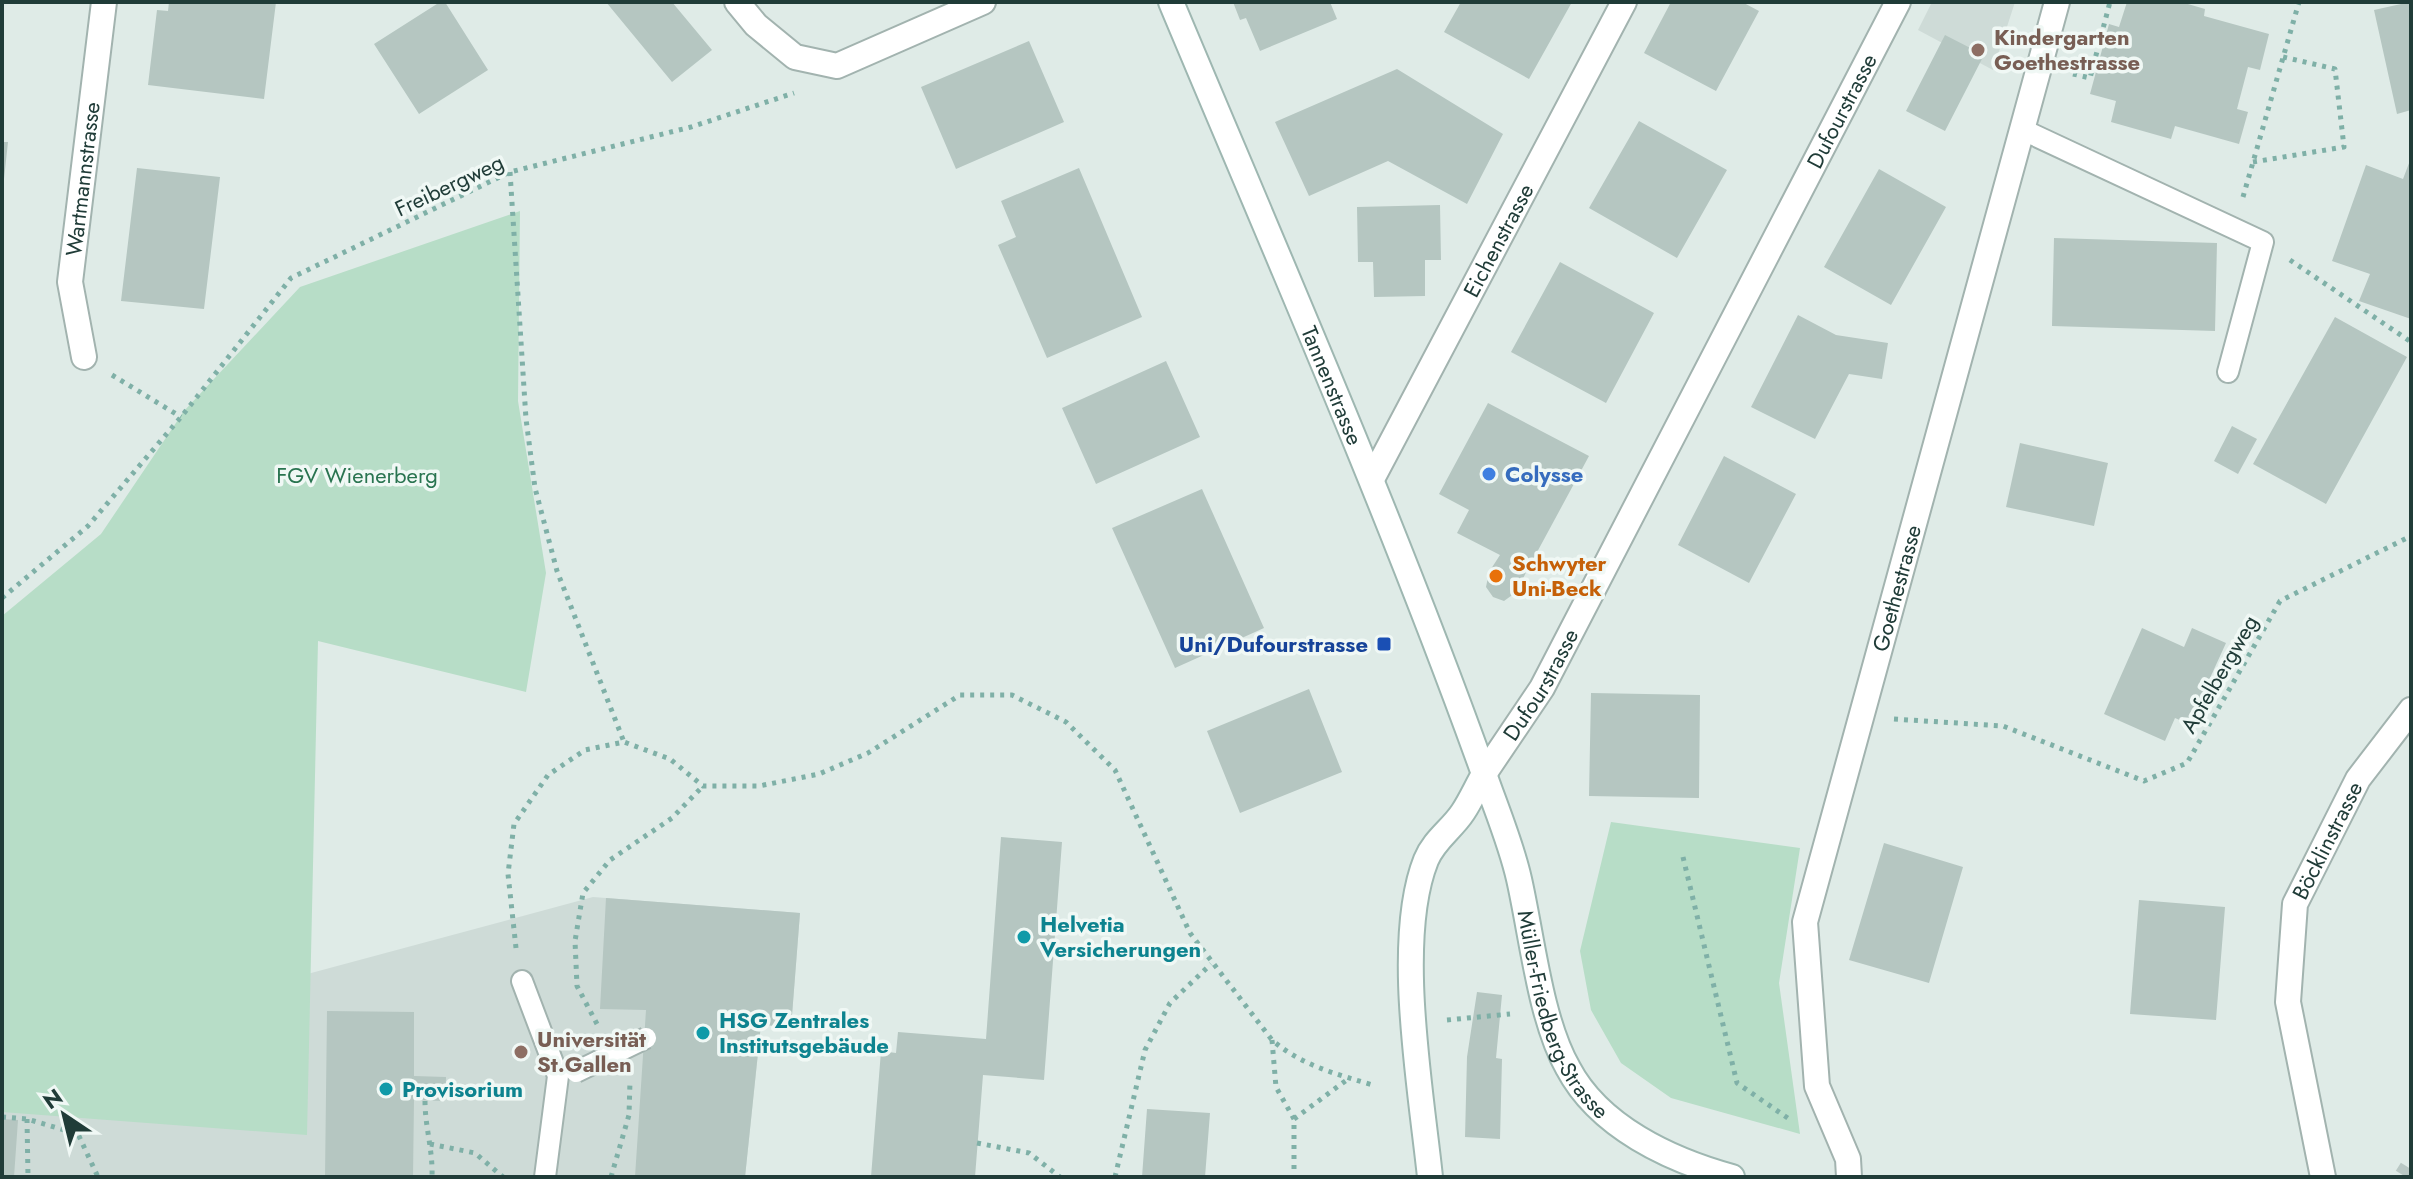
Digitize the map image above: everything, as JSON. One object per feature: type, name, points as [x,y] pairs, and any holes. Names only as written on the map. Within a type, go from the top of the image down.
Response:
[{"type":"street","name":"Wartmannstrasse","points":[[84,357],[70,282],[104,2]]},
{"type":"street","points":[[737,2],[756,25],[795,57],[837,66],[983,2]]},
{"type":"street","name":"Tannenstrasse","points":[[1171,2],[1372,479],[1484,774]]},
{"type":"street","name":"Eichenstrasse","points":[[1372,479],[1624,2]]},
{"type":"street","name":"Dufourstrasse","points":[[1430,1177],[1411,959],[1412,906],[1427,858],[1445,829],[1462,814],[1484,774],[1542,688],[1898,2]]},
{"type":"street","name":"Goethestrasse","points":[[1849,1177],[1848,1159],[1817,1086],[1805,922],[2057,2]]},
{"type":"street","name":"Böcklinstrasse","points":[[2323,1177],[2288,1002],[2295,904],[2358,779],[2411,710]]},
{"type":"street","name":"Müller-Friedberg-Strasse","points":[[1484,774],[1518,874],[1556,1040],[1567,1067],[1583,1092],[1619,1125],[1703,1169],[1732,1177]]},
{"type":"lane","points":[[2021,129],[2263,242],[2228,372]]},
{"type":"lane","points":[[522,981],[567,1074],[545,1177]]},
{"type":"lane","points":[[567,1074],[646,1038]]},
{"type":"path","points":[[2068,73],[2090,78],[2110,2]]},
{"type":"path","points":[[2235,228],[2299,2]]},
{"type":"path","points":[[2253,162],[2344,147],[2335,69],[2283,57]]},
{"type":"path","name":"Freibergweg","points":[[2,598],[88,526],[181,417],[291,278],[510,172],[691,127],[791,95],[837,66]]},
{"type":"path","points":[[510,172],[526,419],[535,488],[557,571],[624,742]]},
{"type":"path","points":[[2263,242],[2411,342]]},
{"type":"path","points":[[84,357],[181,417]]},
{"type":"path","name":"Apfelbergweg","points":[[1861,717],[2003,726],[2144,781],[2187,763],[2280,601],[2411,536]]},
{"type":"path","points":[[522,981],[512,926],[508,874],[514,824],[548,775],[585,750],[624,742],[670,759],[703,786],[759,786],[819,774],[868,753],[960,695],[1012,695],[1066,722],[1115,770],[1190,933],[1272,1040],[1289,1055],[1323,1072],[1376,1086]]},
{"type":"path","points":[[604,1038],[577,986],[575,941],[583,893],[610,860],[672,818],[703,786]]},
{"type":"path","points":[[1683,857],[1737,1083],[1797,1125]]},
{"type":"path","points":[[1115,1177],[1145,1050],[1170,1003],[1211,964]]},
{"type":"path","points":[[1446,1020],[1510,1014]]},
{"type":"path","points":[[1272,1040],[1276,1087],[1294,1119],[1294,1177]]},
{"type":"path","points":[[611,1177],[629,1115],[630,1078]]},
{"type":"path","points":[[1294,1119],[1348,1078]]},
{"type":"path","points":[[425,1101],[425,1128],[430,1144],[432,1177]]},
{"type":"path","points":[[2,1117],[27,1119],[78,1134],[98,1177]]},
{"type":"path","points":[[27,1119],[28,1177]]},
{"type":"path","points":[[977,1143],[1029,1153],[1060,1177]]},
{"type":"path","points":[[430,1144],[475,1153],[503,1177]]},
{"type":"shaded area","name":"Kindergarten Goethestrasse","points":[[1932,2],[2015,2],[1993,70],[1918,30]]},
{"type":"shaded area","name":"Universität St.Gallen","points":[[593,897],[800,913],[791,1028],[761,1025],[745,1177],[2,1177],[2,1076],[274,983]]},
{"type":"green space","name":"FGV Wienerberg","points":[[520,211],[518,401],[546,573],[526,692],[318,641],[307,1135],[2,1112],[2,616],[101,534],[184,411],[300,287]]},
{"type":"green space","points":[[1611,822],[1800,848],[1779,983],[1800,1134],[1671,1098],[1621,1063],[1591,1010],[1580,951]]},
{"type":"building","points":[[169,2],[276,2],[264,99],[148,85],[157,10],[168,11]]},
{"type":"building","points":[[440,2],[445,2],[488,70],[419,114],[374,44]]},
{"type":"building","points":[[606,2],[672,2],[712,50],[672,82]]},
{"type":"building","points":[[1233,2],[1330,2],[1337,19],[1260,51],[1246,18],[1240,20]]},
{"type":"building","points":[[1461,2],[1572,2],[1529,79],[1444,32]]},
{"type":"building","points":[[1671,2],[1742,2],[1759,11],[1716,91],[1644,53]]},
{"type":"building","points":[[2127,2],[2181,2],[2205,9],[2204,16],[2269,34],[2260,70],[2248,67],[2237,109],[2248,112],[2239,144],[2175,126],[2171,139],[2111,122],[2116,101],[2090,94],[2109,24],[2119,27]]},
{"type":"building","points":[[2410,2],[2411,110],[2397,114],[2374,10]]},
{"type":"building","points":[[1945,35],[1984,55],[1945,131],[1906,111]]},
{"type":"building","points":[[1029,41],[1064,122],[956,169],[921,87]]},
{"type":"building","points":[[1397,69],[1503,134],[1467,204],[1388,161],[1309,196],[1275,122]]},
{"type":"building","points":[[1639,121],[1727,170],[1677,258],[1589,208]]},
{"type":"building","points":[[2,142],[8,142],[4,179],[2,178]]},
{"type":"building","points":[[2411,158],[2411,319],[2359,301],[2370,274],[2332,261],[2366,165],[2403,179]]},
{"type":"building","points":[[137,168],[220,177],[204,309],[121,301]]},
{"type":"building","points":[[1079,168],[1142,317],[1047,358],[998,245],[1016,237],[1001,201]]},
{"type":"building","points":[[1879,169],[1946,207],[1891,305],[1824,267]]},
{"type":"building","points":[[1440,205],[1441,260],[1425,260],[1425,296],[1374,297],[1373,262],[1358,262],[1357,207]]},
{"type":"building","points":[[2054,238],[2217,243],[2215,331],[2052,326]]},
{"type":"building","points":[[1560,262],[1654,313],[1606,403],[1511,352]]},
{"type":"building","points":[[1798,315],[1836,335],[1888,343],[1882,379],[1849,374],[1815,439],[1751,407]]},
{"type":"building","points":[[2335,317],[2407,357],[2326,504],[2253,464]]},
{"type":"building","points":[[1166,361],[1200,437],[1096,484],[1062,408]]},
{"type":"building","points":[[1488,403],[1589,456],[1515,593],[1504,601],[1493,597],[1486,587],[1489,572],[1500,555],[1457,533],[1469,510],[1439,494]]},
{"type":"building","points":[[2232,426],[2257,439],[2238,474],[2214,461]]},
{"type":"building","points":[[2020,443],[2108,463],[2094,526],[2006,507]]},
{"type":"building","points":[[1724,456],[1796,494],[1749,583],[1678,545]]},
{"type":"building","points":[[1202,489],[1264,628],[1175,668],[1112,528]]},
{"type":"building","points":[[2142,628],[2184,647],[2192,628],[2226,643],[2189,724],[2175,718],[2165,741],[2104,714]]},
{"type":"building","points":[[1309,689],[1342,772],[1240,813],[1207,731]]},
{"type":"building","points":[[1591,693],[1700,695],[1699,798],[1589,796]]},
{"type":"building","name":"Helvetia Versicherungen","points":[[1001,837],[1062,842],[1044,1080],[983,1075],[975,1177],[871,1177],[881,1051],[896,1053],[898,1032],[986,1039]]},
{"type":"building","points":[[1884,843],[1963,867],[1929,983],[1849,960]]},
{"type":"building","name":"HSG Zentrales Institutsgebäude","points":[[606,898],[800,913],[791,1028],[761,1024],[745,1177],[635,1177],[646,1010],[600,1009]]},
{"type":"building","points":[[2139,900],[2225,907],[2216,1020],[2130,1014]]},
{"type":"building","points":[[1477,992],[1502,995],[1496,1058],[1502,1059],[1500,1139],[1465,1137],[1467,1057]]},
{"type":"building","name":"Provisorium","points":[[327,1011],[414,1012],[414,1076],[446,1077],[445,1101],[414,1100],[413,1177],[325,1177]]},
{"type":"building","points":[[1147,1109],[1210,1113],[1205,1177],[1142,1177]]},
{"type":"building","points":[[2,1119],[18,1120],[14,1177],[2,1177]]},
{"type":"tunnel","points":[[2406,1177],[2411,1169]]},
{"type":"place","name":"Kindergarten Goethestrasse","points":[[1978,50]]},
{"type":"place","name":"Colysse","points":[[1489,474]]},
{"type":"place","name":"Schwyter Uni-Beck","points":[[1496,576]]},
{"type":"place","name":"Uni/Dufourstrasse","points":[[1384,644]]},
{"type":"place","name":"Helvetia Versicherungen","points":[[1024,937]]},
{"type":"place","name":"HSG Zentrales Institutsgebäude","points":[[703,1033]]},
{"type":"place","name":"Universität St.Gallen","points":[[521,1052]]},
{"type":"place","name":"Provisorium","points":[[386,1089]]}]
